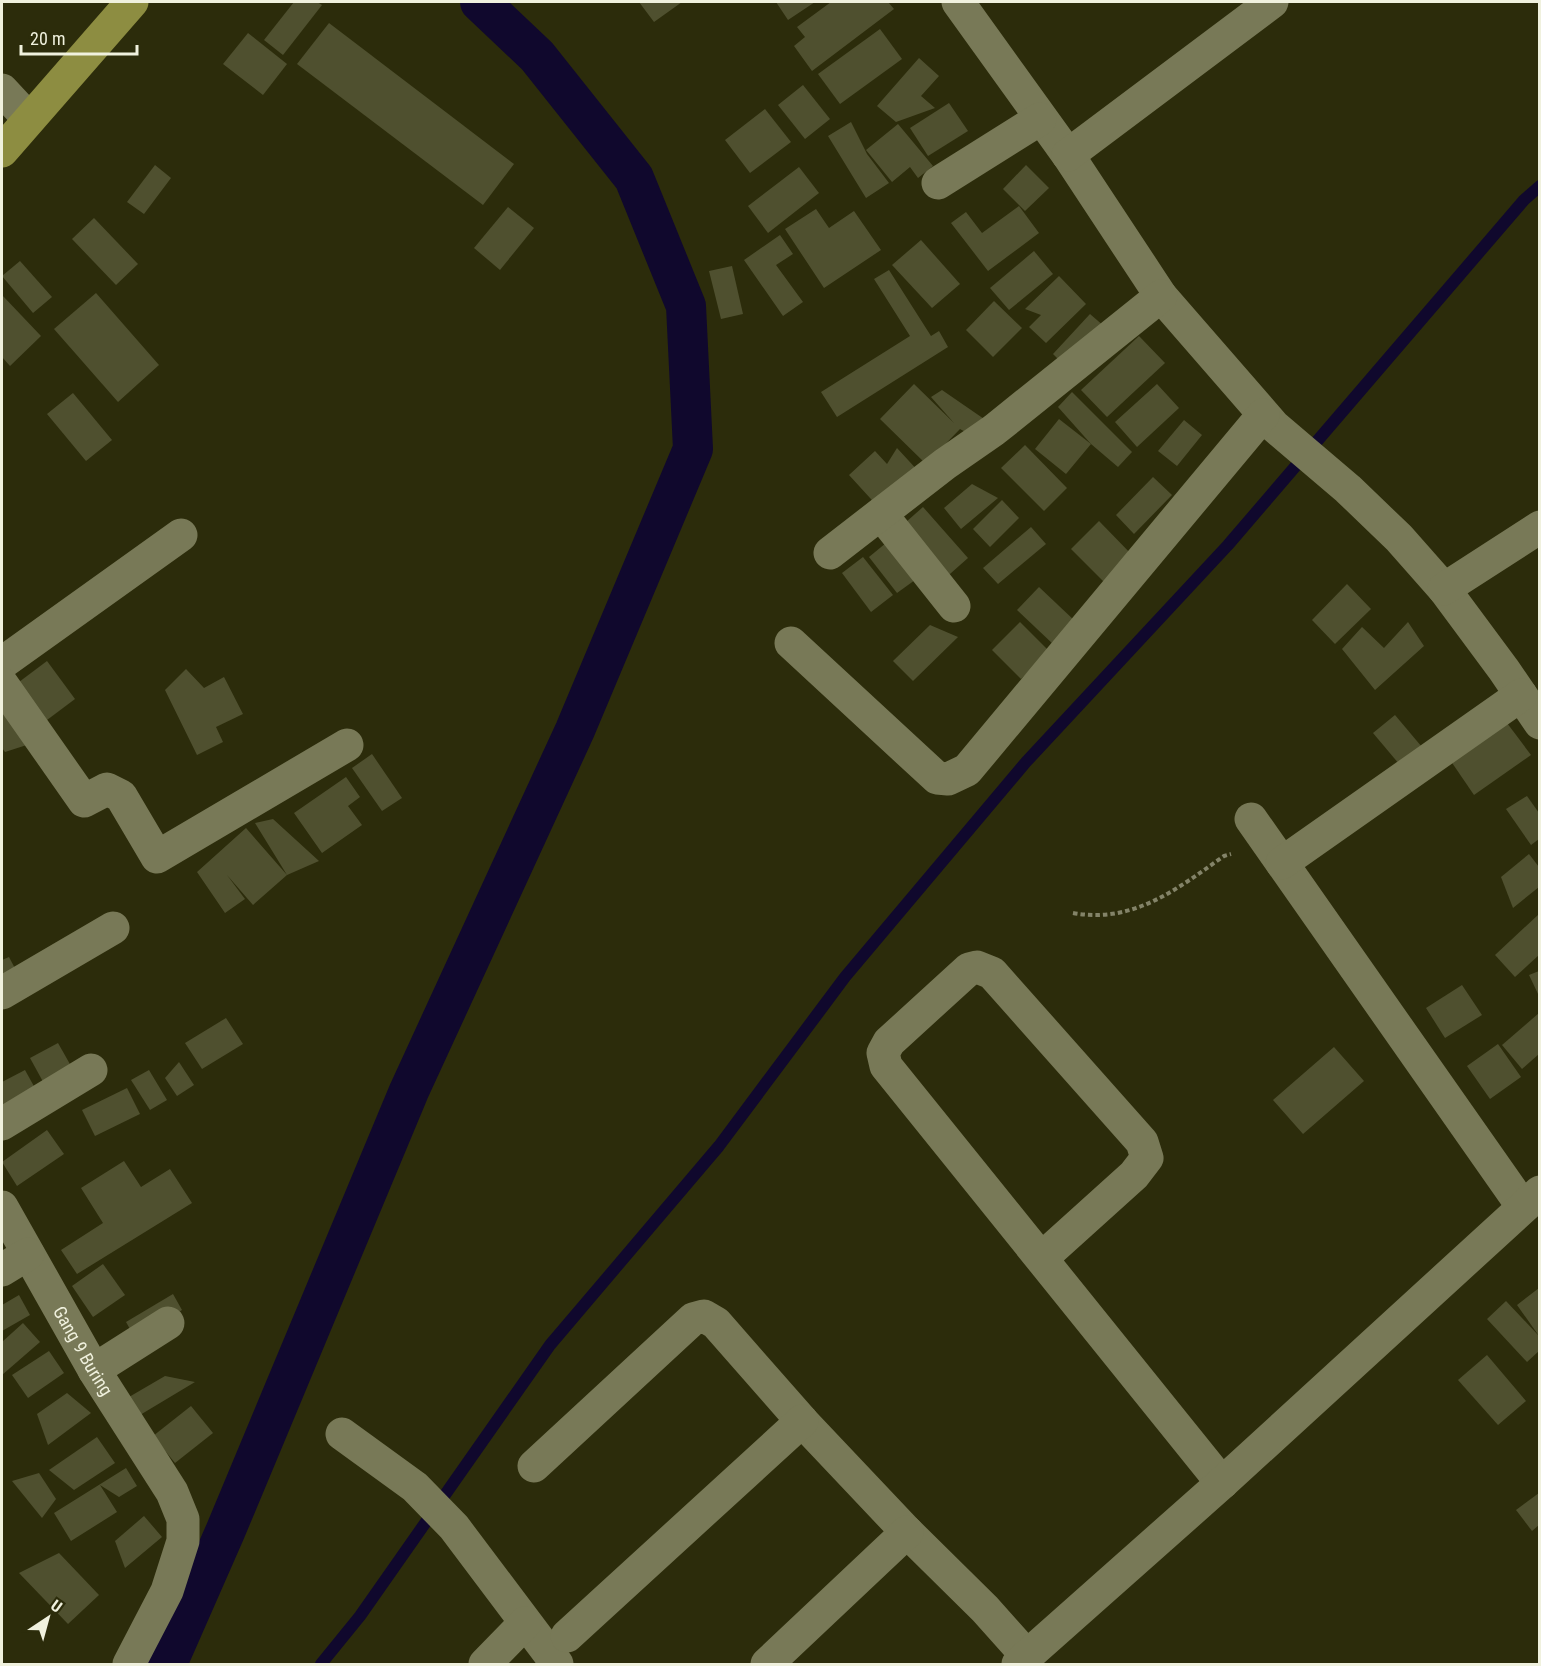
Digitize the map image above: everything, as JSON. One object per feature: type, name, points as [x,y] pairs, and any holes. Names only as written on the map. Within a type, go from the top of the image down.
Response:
[{"type":"main road","points":[[2,151],[13,103],[132,2]]},
{"type":"street","points":[[958,2],[1068,156],[1161,296],[1269,421],[1348,489],[1399,538],[1444,589],[1539,723]]},
{"type":"street","points":[[1068,156],[1272,2]]},
{"type":"street","points":[[938,183],[1040,118]]},
{"type":"street","points":[[830,553],[1027,404],[1161,296]]},
{"type":"street","points":[[791,643],[937,778],[948,779],[967,770],[1269,421]]},
{"type":"street","points":[[881,514],[954,606]]},
{"type":"street","points":[[1444,589],[1539,527]]},
{"type":"street","points":[[2,663],[180,535]]},
{"type":"street","points":[[2,684],[84,801],[107,789],[122,796],[157,857],[347,745]]},
{"type":"street","points":[[1278,856],[1521,695]]},
{"type":"street","points":[[534,1467],[693,1319],[704,1316],[716,1323],[802,1421],[907,1532],[985,1609],[1023,1660],[1222,1483],[1531,1200],[1251,819]]},
{"type":"street","points":[[2,993],[113,928]]},
{"type":"street","points":[[1042,1258],[1134,1175],[1147,1158],[1142,1142],[992,973],[977,967],[969,969],[889,1042],[883,1053],[886,1066],[1222,1483]]},
{"type":"street","points":[[2,1124],[91,1071]]},
{"type":"street","name":"Gang 9 Buring","points":[[2,1207],[15,1262],[94,1370],[172,1492],[183,1518],[183,1541],[167,1591],[129,1665]]},
{"type":"street","points":[[94,1370],[168,1323]]},
{"type":"street","points":[[342,1434],[415,1487],[454,1527],[525,1623],[562,1651],[802,1421]]},
{"type":"street","points":[[767,1665],[907,1532]]},
{"type":"street","points":[[484,1665],[525,1623]]},
{"type":"path","points":[[1073,913],[1091,916],[1129,911],[1152,903],[1224,856],[1244,850],[1278,856]]},
{"type":"building","points":[[294,2],[317,2],[322,5],[283,55],[264,40]]},
{"type":"building","points":[[639,2],[682,2],[654,22]]},
{"type":"building","points":[[776,2],[815,2],[788,20]]},
{"type":"building","points":[[831,2],[888,2],[894,9],[812,71],[794,46],[805,37],[797,27]]},
{"type":"building","points":[[329,23],[514,164],[483,205],[297,64]]},
{"type":"building","points":[[880,29],[902,59],[840,104],[818,74]]},
{"type":"building","points":[[248,33],[287,64],[263,95],[223,64]]},
{"type":"building","points":[[919,58],[939,76],[921,96],[935,108],[896,122],[877,106]]},
{"type":"building","points":[[803,85],[830,119],[805,139],[778,105]]},
{"type":"building","points":[[949,103],[968,131],[928,156],[910,128]]},
{"type":"building","points":[[765,109],[791,142],[750,173],[725,140]]},
{"type":"building","points":[[851,122],[867,154],[889,183],[866,198],[828,136]]},
{"type":"building","points":[[898,124],[933,166],[918,178],[910,167],[892,182],[866,150]]},
{"type":"building","points":[[155,165],[171,178],[144,214],[127,202]]},
{"type":"building","points":[[1026,165],[1049,188],[1025,211],[1003,189]]},
{"type":"building","points":[[799,167],[819,193],[768,233],[748,206]]},
{"type":"building","points":[[1019,206],[1039,233],[988,271],[951,223],[966,212],[982,233]]},
{"type":"building","points":[[508,207],[534,228],[500,270],[474,248]]},
{"type":"building","points":[[816,209],[829,228],[854,211],[881,250],[824,288],[785,229]]},
{"type":"building","points":[[94,218],[138,264],[116,285],[72,239]]},
{"type":"building","points":[[780,235],[793,254],[776,265],[803,302],[783,316],[744,260]]},
{"type":"building","points":[[921,240],[960,284],[932,308],[892,265]]},
{"type":"building","points":[[1034,251],[1053,274],[1009,310],[990,288]]},
{"type":"building","points":[[20,261],[52,297],[33,313],[2,276]]},
{"type":"building","points":[[732,266],[743,314],[721,319],[709,271]]},
{"type":"building","points":[[889,270],[931,336],[939,331],[948,347],[837,417],[821,392],[910,336],[874,279]]},
{"type":"building","points":[[1059,276],[1086,304],[1046,343],[1029,327],[1041,315],[1025,309]]},
{"type":"building","points":[[96,293],[159,365],[118,402],[54,329]]},
{"type":"building","points":[[2,295],[41,336],[10,366],[2,357]]},
{"type":"building","points":[[994,301],[1022,328],[993,357],[966,330]]},
{"type":"building","points":[[1090,314],[1105,327],[1067,368],[1053,354]]},
{"type":"building","points":[[1139,336],[1165,363],[1107,417],[1081,390]]},
{"type":"building","points":[[914,384],[954,423],[931,397],[942,390],[987,421],[969,434],[960,429],[926,464],[880,419]]},
{"type":"building","points":[[1157,384],[1179,408],[1137,447],[1115,422]]},
{"type":"building","points":[[1072,392],[1132,452],[1118,467],[1091,444],[1058,407]]},
{"type":"building","points":[[73,393],[112,440],[86,461],[47,414]]},
{"type":"building","points":[[1059,419],[1091,444],[1066,474],[1035,449]]},
{"type":"building","points":[[1184,420],[1202,435],[1177,466],[1158,451]]},
{"type":"building","points":[[1025,445],[1067,488],[1044,511],[1001,468]]},
{"type":"building","points":[[897,448],[920,473],[881,510],[849,475],[875,451],[887,464]]},
{"type":"building","points":[[1153,477],[1172,495],[1134,534],[1116,515]]},
{"type":"building","points":[[972,484],[998,498],[961,529],[944,508]]},
{"type":"building","points":[[1002,500],[1019,518],[990,547],[973,529]]},
{"type":"building","points":[[923,507],[968,558],[942,581],[897,530]]},
{"type":"building","points":[[1099,521],[1135,558],[1107,585],[1071,549]]},
{"type":"building","points":[[1031,527],[1046,544],[998,584],[983,568]]},
{"type":"building","points":[[886,543],[915,580],[897,593],[869,557]]},
{"type":"building","points":[[863,557],[893,595],[871,612],[842,573]]},
{"type":"building","points":[[1347,584],[1371,609],[1335,644],[1312,620]]},
{"type":"building","points":[[1039,587],[1076,622],[1054,645],[1017,610]]},
{"type":"building","points":[[1020,622],[1049,651],[1021,679],[992,650]]},
{"type":"building","points":[[1408,622],[1424,646],[1375,690],[1342,649],[1362,627],[1384,648]]},
{"type":"building","points":[[930,625],[958,637],[913,681],[893,661]]},
{"type":"building","points":[[47,661],[75,699],[39,726],[11,688]]},
{"type":"building","points":[[186,669],[204,688],[224,677],[243,714],[216,727],[223,742],[197,755],[165,690]]},
{"type":"building","points":[[2,703],[33,743],[5,752],[2,748]]},
{"type":"building","points":[[1395,715],[1427,753],[1405,771],[1373,733]]},
{"type":"building","points":[[1501,715],[1531,755],[1474,795],[1446,754]]},
{"type":"building","points":[[372,754],[402,798],[382,811],[352,768]]},
{"type":"building","points":[[346,777],[360,797],[348,806],[362,825],[322,853],[294,813]]},
{"type":"building","points":[[1527,796],[1539,813],[1539,839],[1531,845],[1506,809]]},
{"type":"building","points":[[273,819],[319,861],[287,875],[255,823]]},
{"type":"building","points":[[246,828],[287,875],[253,905],[227,875],[245,899],[225,913],[197,872]]},
{"type":"building","points":[[1529,854],[1539,867],[1539,887],[1513,908],[1501,877]]},
{"type":"building","points":[[1539,914],[1539,955],[1515,977],[1495,955]]},
{"type":"building","points":[[9,957],[18,974],[2,986],[2,960]]},
{"type":"building","points":[[1539,971],[1539,996],[1529,975]]},
{"type":"building","points":[[1462,985],[1482,1015],[1445,1038],[1426,1008]]},
{"type":"building","points":[[1539,1013],[1539,1054],[1522,1069],[1502,1045]]},
{"type":"building","points":[[226,1018],[243,1044],[202,1069],[185,1043]]},
{"type":"building","points":[[58,1043],[75,1073],[47,1089],[30,1058]]},
{"type":"building","points":[[1498,1044],[1521,1077],[1490,1099],[1467,1066]]},
{"type":"building","points":[[1334,1047],[1364,1081],[1303,1134],[1273,1100]]},
{"type":"building","points":[[179,1062],[194,1085],[177,1096],[165,1078]]},
{"type":"building","points":[[25,1070],[41,1099],[2,1120],[2,1082]]},
{"type":"building","points":[[149,1070],[167,1100],[150,1110],[131,1080]]},
{"type":"building","points":[[127,1088],[140,1114],[95,1136],[82,1110]]},
{"type":"building","points":[[47,1130],[64,1154],[17,1186],[2,1162]]},
{"type":"building","points":[[124,1161],[141,1187],[170,1169],[192,1203],[77,1274],[61,1250],[103,1223],[81,1188]]},
{"type":"building","points":[[103,1264],[125,1295],[93,1317],[72,1286]]},
{"type":"building","points":[[1539,1288],[1539,1336],[1517,1305]]},
{"type":"building","points":[[173,1294],[182,1310],[135,1338],[126,1322]]},
{"type":"building","points":[[19,1295],[30,1315],[2,1331],[2,1305]]},
{"type":"building","points":[[1506,1301],[1539,1336],[1539,1351],[1527,1362],[1487,1319]]},
{"type":"building","points":[[23,1323],[40,1342],[2,1375],[2,1342]]},
{"type":"building","points":[[49,1351],[64,1373],[28,1398],[12,1375]]},
{"type":"building","points":[[1487,1355],[1526,1401],[1498,1425],[1458,1380]]},
{"type":"building","points":[[165,1376],[195,1382],[140,1415],[129,1397]]},
{"type":"building","points":[[67,1393],[91,1413],[48,1445],[37,1414]]},
{"type":"building","points":[[191,1406],[213,1433],[175,1463],[153,1436]]},
{"type":"building","points":[[97,1437],[115,1463],[74,1490],[49,1470]]},
{"type":"building","points":[[126,1468],[137,1486],[119,1497],[100,1485],[117,1512],[71,1541],[54,1513]]},
{"type":"building","points":[[39,1473],[56,1499],[42,1518],[12,1481]]},
{"type":"building","points":[[1539,1493],[1539,1525],[1532,1531],[1516,1510]]},
{"type":"building","points":[[144,1516],[162,1537],[125,1568],[115,1541]]},
{"type":"building","points":[[59,1553],[99,1595],[68,1624],[19,1573]]},
{"type":"waterway","points":[[167,1664],[225,1532],[409,1091],[575,730],[693,449],[686,306],[634,178],[537,56],[480,2]]},
{"type":"waterway","points":[[321,1664],[360,1616],[550,1345],[719,1146],[845,977],[1026,762],[1228,545],[1524,200],[1540,186]]}]
